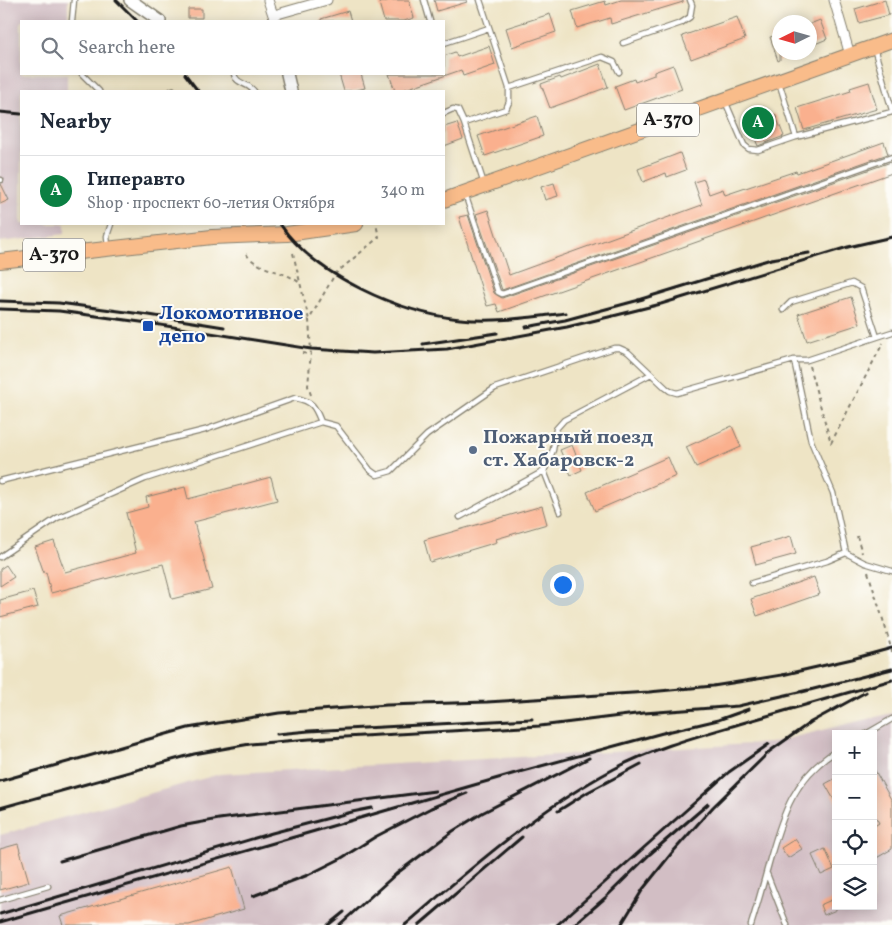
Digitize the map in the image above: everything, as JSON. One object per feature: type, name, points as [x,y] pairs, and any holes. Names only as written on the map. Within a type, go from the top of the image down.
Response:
[{"type":"highway","name":"А-370","points":[[445,200],[892,40]]},
{"type":"highway","name":"А-370","points":[[0,261],[212,237],[287,234],[330,225]]},
{"type":"street","points":[[130,0],[159,20]]},
{"type":"street","points":[[268,0],[275,18],[327,0]]},
{"type":"street","points":[[834,0],[850,55]]},
{"type":"street","points":[[287,75],[291,90]]},
{"type":"lane","points":[[72,20],[74,0]]},
{"type":"lane","points":[[424,0],[430,20]]},
{"type":"lane","points":[[464,123],[506,109],[509,102],[509,88],[480,0]]},
{"type":"lane","points":[[623,43],[681,23],[690,17],[692,5],[690,0]]},
{"type":"lane","points":[[445,43],[489,28]]},
{"type":"lane","points":[[725,99],[744,145],[749,149],[758,150],[796,137],[892,111],[890,95],[873,46]]},
{"type":"lane","points":[[509,88],[602,57],[614,62],[619,72]]},
{"type":"lane","points":[[83,75],[99,90]]},
{"type":"lane","points":[[235,75],[238,81],[249,85],[253,90]]},
{"type":"lane","points":[[778,80],[796,137]]},
{"type":"lane","points":[[445,113],[458,110],[485,185]]},
{"type":"lane","points":[[464,192],[498,292],[502,294],[892,158]]},
{"type":"lane","points":[[108,248],[107,236],[111,225]]},
{"type":"lane","points":[[783,310],[791,302],[852,283],[861,288],[877,336]]},
{"type":"lane","points":[[0,557],[57,518],[145,478],[321,422],[336,426],[363,462],[377,475],[391,472],[427,435],[495,388],[619,348],[628,352],[670,391],[677,393],[794,360],[807,360],[890,332]]},
{"type":"lane","points":[[794,360],[811,441],[833,493],[846,553]]},
{"type":"lane","points":[[460,517],[544,471],[553,450],[556,430],[564,420],[651,374]]},
{"type":"lane","points":[[0,481],[205,430],[296,398],[308,400],[316,409],[321,422]]},
{"type":"lane","points":[[544,471],[560,512]]},
{"type":"lane","points":[[846,553],[865,563],[892,571]]},
{"type":"lane","points":[[752,583],[827,561],[846,553]]},
{"type":"lane","points":[[873,730],[892,719]]},
{"type":"lane","points":[[751,925],[780,823],[790,799],[820,761],[832,754]]},
{"type":"lane","points":[[766,873],[787,925]]},
{"type":"lane","points":[[0,900],[48,886]]},
{"type":"path","points":[[309,320],[335,274],[380,237],[376,225]]},
{"type":"path","points":[[293,253],[309,320],[310,354],[308,386],[316,409]]},
{"type":"path","points":[[246,254],[261,266],[287,275],[301,284]]},
{"type":"path","points":[[807,360],[831,443],[890,332]]},
{"type":"path","points":[[302,353],[310,354]]},
{"type":"path","points":[[877,599],[892,652]]},
{"type":"shaded area","points":[[0,0],[68,0],[68,20],[20,20],[20,75],[67,75],[67,90],[20,90],[20,225],[65,225],[65,234],[0,242]]},
{"type":"shaded area","points":[[892,713],[892,925],[0,925],[0,835],[220,774],[770,743]]},
{"type":"building","points":[[391,0],[409,0],[414,18],[407,20],[384,20],[379,3]]},
{"type":"building","points":[[434,0],[466,0],[467,2],[437,11]]},
{"type":"building","points":[[621,0],[683,0],[683,2],[611,24],[610,18],[577,28],[572,11],[605,1],[606,5]]},
{"type":"building","points":[[885,0],[889,15],[859,23],[855,9]]},
{"type":"building","points":[[188,9],[202,9],[202,18],[188,18]]},
{"type":"building","points":[[348,11],[351,20],[321,20]]},
{"type":"building","points":[[550,14],[556,32],[512,47],[506,28]]},
{"type":"building","points":[[737,17],[745,39],[691,59],[682,36]]},
{"type":"building","points":[[820,20],[827,39],[817,43],[817,21]]},
{"type":"building","points":[[489,46],[495,65],[463,76],[461,70],[403,90],[395,90],[389,75],[445,75],[445,56],[455,52],[457,57]]},
{"type":"building","points":[[600,64],[608,87],[550,108],[541,84],[560,77],[561,79]]},
{"type":"building","points":[[673,65],[682,89],[624,110],[615,86],[634,79],[635,82]]},
{"type":"building","points":[[339,75],[361,75],[365,88],[344,90]]},
{"type":"building","points":[[869,82],[877,109],[804,130],[797,108],[851,91],[850,88]]},
{"type":"building","points":[[775,114],[784,136],[758,146],[749,125]]},
{"type":"building","points":[[537,116],[543,136],[485,156],[478,136]]},
{"type":"building","points":[[457,123],[463,139],[445,146],[445,127]]},
{"type":"building","points":[[884,142],[888,154],[502,290],[476,214],[488,210],[509,275],[702,205],[694,182],[704,179],[709,194],[723,189],[725,195],[796,171],[797,173]]},
{"type":"building","points":[[680,153],[686,170],[667,177],[666,173],[643,182],[638,169]]},
{"type":"building","points":[[891,162],[892,173],[499,312],[496,304],[487,306],[459,217],[468,215],[494,293],[502,298]]},
{"type":"building","points":[[554,183],[558,196],[545,200],[541,187]]},
{"type":"building","points":[[0,184],[9,200],[0,204]]},
{"type":"building","points":[[851,297],[860,324],[807,341],[798,314]]},
{"type":"building","points":[[732,426],[741,447],[696,467],[686,447]]},
{"type":"building","points":[[572,445],[582,470],[571,475],[560,450]]},
{"type":"building","points":[[668,457],[676,476],[595,511],[587,492]]},
{"type":"building","points":[[271,477],[277,500],[194,522],[212,589],[172,599],[163,564],[51,593],[46,572],[44,573],[35,547],[54,541],[65,572],[136,553],[126,513],[148,507],[146,497],[185,487],[188,499]]},
{"type":"building","points":[[542,506],[547,524],[496,539],[497,542],[430,562],[424,540]]},
{"type":"building","points":[[791,536],[796,554],[756,565],[751,547]]},
{"type":"building","points":[[6,565],[14,577],[0,586],[0,569]]},
{"type":"building","points":[[814,577],[820,594],[757,616],[751,599]]},
{"type":"building","points":[[33,591],[38,607],[0,617],[0,600]]},
{"type":"building","points":[[877,774],[892,801],[892,849],[877,858],[877,824],[879,823],[877,819]]},
{"type":"building","points":[[832,780],[832,796],[825,784]]},
{"type":"building","points":[[795,839],[802,849],[788,858],[781,848]]},
{"type":"building","points":[[18,844],[29,882],[0,890],[0,849]]},
{"type":"building","points":[[825,849],[832,865],[832,870],[821,875],[812,855]]},
{"type":"building","points":[[232,867],[244,909],[189,925],[63,925],[60,916]]},
{"type":"building","points":[[832,900],[832,910],[836,910],[824,915],[820,905]]},
{"type":"railway","points":[[116,0],[136,20]]},
{"type":"railway","points":[[186,75],[197,90]]},
{"type":"railway","points":[[0,112],[20,114]]},
{"type":"railway","points":[[281,225],[295,243],[314,260],[337,275],[361,289],[411,309],[436,315],[473,320],[513,319],[566,313]]},
{"type":"railway","points":[[0,309],[59,311],[311,349],[373,353],[447,349],[567,327],[661,304],[848,247],[892,237]]},
{"type":"railway","points":[[638,300],[771,259],[809,253]]},
{"type":"railway","points":[[526,327],[565,320],[643,299]]},
{"type":"railway","points":[[0,301],[59,303],[224,327]]},
{"type":"railway","points":[[423,344],[497,333]]},
{"type":"railway","points":[[0,781],[188,728],[279,713],[387,705],[487,702],[649,692],[713,686],[782,675],[892,648]]},
{"type":"railway","points":[[802,692],[892,669]]},
{"type":"railway","points":[[405,925],[480,861],[531,821],[614,769],[646,754],[679,742],[892,680]]},
{"type":"railway","points":[[0,808],[194,754],[250,744],[540,726],[644,713],[738,706],[808,690]]},
{"type":"railway","points":[[621,925],[643,889],[671,854],[713,807],[770,751],[811,722],[866,692]]},
{"type":"railway","points":[[663,733],[718,720],[749,709]]},
{"type":"railway","points":[[277,734],[532,719]]},
{"type":"railway","points":[[0,922],[519,772],[670,731]]},
{"type":"railway","points":[[557,925],[729,772],[769,744]]},
{"type":"railway","points":[[339,925],[396,874],[453,831],[482,813],[589,758]]},
{"type":"railway","points":[[558,811],[588,792],[641,764]]},
{"type":"railway","points":[[60,861],[181,826],[219,819],[435,791]]},
{"type":"railway","points":[[253,896],[308,875],[431,808],[467,793]]},
{"type":"railway","points":[[574,925],[650,854],[708,804]]},
{"type":"railway","points":[[0,914],[272,833],[372,808]]},
{"type":"railway","points":[[419,925],[522,837]]},
{"type":"railway","points":[[328,925],[344,912]]},
{"type":"place","name":"Гиперавто","points":[[758,123]]},
{"type":"place","name":"Локомотивное депо","points":[[148,326]]},
{"type":"place","name":"Пожарный поезд ст. Хабаровск-2","points":[[473,450]]}]
